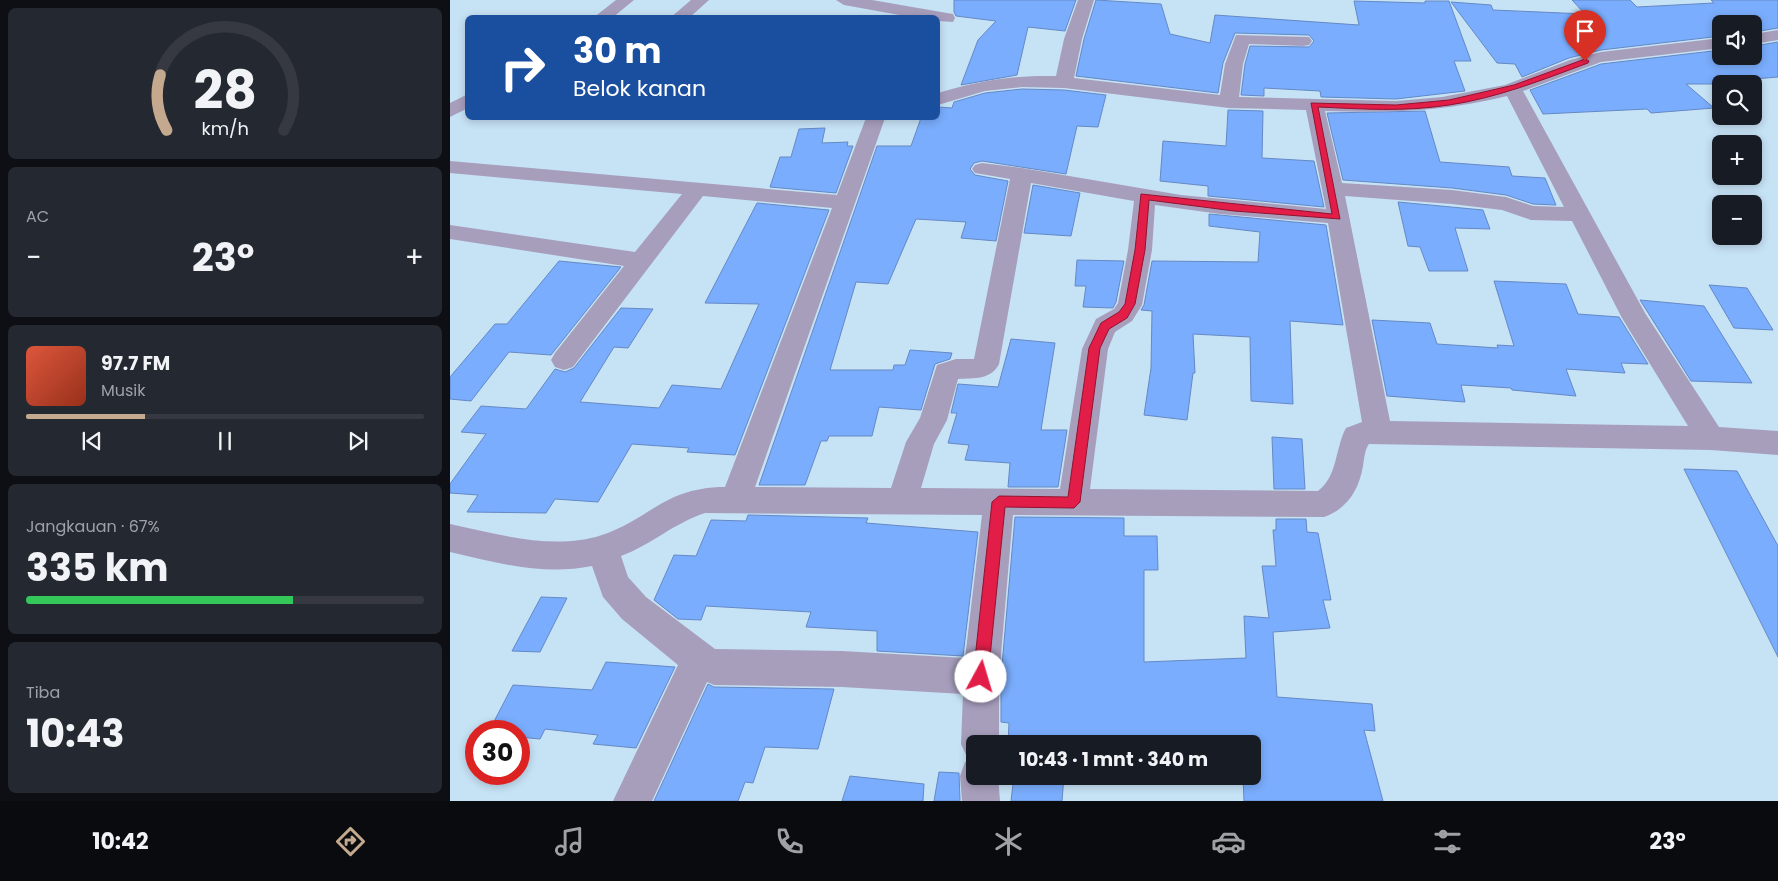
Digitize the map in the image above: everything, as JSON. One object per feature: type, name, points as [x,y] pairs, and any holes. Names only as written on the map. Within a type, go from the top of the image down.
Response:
[{"type":"street","points":[[605,15],[626,0]]},
{"type":"street","points":[[682,15],[700,0]]},
{"type":"street","points":[[844,0],[930,15]]},
{"type":"street","points":[[1064,82],[1073,38],[1086,0]]},
{"type":"street","points":[[940,17],[947,18]]},
{"type":"street","points":[[1230,102],[1234,64],[1242,39],[1303,41]]},
{"type":"street","points":[[940,98],[983,86],[1022,81],[1064,82],[1230,102],[1418,106],[1449,103],[1512,88],[1585,61],[1613,55],[1712,44]]},
{"type":"street","points":[[1512,88],[1635,318],[1711,438]]},
{"type":"street","points":[[1314,105],[1333,189],[1378,432]]},
{"type":"street","points":[[736,500],[875,120]]},
{"type":"street","points":[[450,167],[844,202]]},
{"type":"street","points":[[982,169],[1022,174],[1145,196],[1234,208],[1337,217]]},
{"type":"street","points":[[902,501],[920,442],[934,420],[946,372],[962,367],[976,369],[986,364],[1022,174]]},
{"type":"street","points":[[564,360],[697,189]]},
{"type":"street","points":[[1333,189],[1452,197],[1506,204],[1531,213],[1580,214]]},
{"type":"street","points":[[1074,502],[1095,348],[1105,326],[1123,315],[1130,304],[1140,250],[1145,196]]},
{"type":"street","points":[[450,232],[641,261]]},
{"type":"street","points":[[450,538],[534,556],[570,557],[603,550],[622,542],[678,508],[705,500],[1324,504],[1337,495],[1346,479],[1351,450],[1356,436],[1369,432],[1711,438],[1778,443]]},
{"type":"street","points":[[980,735],[981,677],[999,502]]},
{"type":"street","points":[[603,550],[615,586],[634,608],[699,660],[714,667],[728,669],[842,669],[981,677]]},
{"type":"street","points":[[632,801],[699,660]]},
{"type":"street","points":[[980,785],[981,801]]},
{"type":"building","points":[[954,0],[1076,0],[1065,31],[1028,27],[1017,75],[961,85],[978,40],[996,21],[956,16]]},
{"type":"building","points":[[1096,0],[1161,4],[1170,34],[1210,43],[1215,15],[1359,25],[1354,1],[1425,3],[1425,1],[1449,1],[1471,61],[1454,61],[1465,91],[1396,99],[1321,97],[1320,91],[1264,88],[1264,96],[1241,95],[1245,64],[1250,46],[1309,47],[1314,41],[1309,35],[1235,33],[1223,63],[1218,93],[1076,76],[1084,39]]},
{"type":"building","points":[[1572,0],[1630,0],[1637,7],[1714,3],[1711,0],[1778,0],[1778,28],[1762,31],[1762,15],[1712,15],[1712,37],[1601,50],[1569,58],[1522,77],[1515,64],[1497,63],[1451,2],[1491,5],[1493,10],[1585,14]]},
{"type":"building","points":[[1778,42],[1778,77],[1762,78],[1762,75],[1712,75],[1712,84],[1686,84],[1712,108],[1651,113],[1647,109],[1543,114],[1530,90],[1601,64],[1712,51],[1712,65],[1762,65],[1762,45]]},
{"type":"building","points":[[1022,89],[1064,90],[1106,95],[1098,127],[1077,126],[1066,174],[982,161],[974,163],[970,169],[975,175],[1008,181],[996,241],[961,238],[966,222],[916,219],[888,284],[856,282],[830,370],[893,370],[894,365],[905,365],[910,350],[952,353],[950,359],[935,364],[921,410],[879,407],[872,436],[829,436],[827,441],[821,441],[805,485],[759,485],[877,146],[911,146],[920,120],[940,120],[940,107],[952,108],[954,102],[985,93]]},
{"type":"building","points":[[1228,110],[1263,111],[1262,158],[1314,161],[1324,207],[1208,196],[1208,186],[1160,181],[1163,141],[1226,146]]},
{"type":"building","points":[[1425,111],[1440,162],[1509,167],[1512,176],[1545,178],[1556,205],[1533,204],[1506,195],[1452,188],[1343,180],[1327,113]]},
{"type":"building","points":[[825,128],[822,143],[848,142],[847,146],[853,146],[836,193],[770,187],[780,157],[791,157],[799,129]]},
{"type":"building","points":[[1033,185],[1080,193],[1071,236],[1024,233]]},
{"type":"building","points":[[1398,202],[1483,210],[1490,229],[1455,228],[1468,271],[1429,271],[1420,247],[1408,246]]},
{"type":"building","points":[[757,203],[829,210],[735,455],[687,452],[689,448],[632,444],[598,502],[555,499],[546,513],[467,512],[478,495],[450,493],[450,484],[486,434],[461,432],[481,406],[526,409],[555,369],[565,372],[574,368],[621,308],[653,309],[628,348],[614,347],[580,402],[659,408],[672,385],[721,389],[759,304],[705,303]]},
{"type":"building","points":[[1209,214],[1326,225],[1343,325],[1290,321],[1293,404],[1251,401],[1250,337],[1193,334],[1195,373],[1193,373],[1187,420],[1144,415],[1151,368],[1152,311],[1141,310],[1144,305],[1152,261],[1258,262],[1260,232],[1209,226]]},
{"type":"building","points":[[1077,260],[1124,261],[1116,302],[1113,308],[1083,307],[1086,286],[1075,286]]},
{"type":"building","points":[[559,261],[621,267],[551,355],[509,352],[471,401],[450,399],[450,377],[495,324],[507,324]]},
{"type":"building","points":[[1494,281],[1566,284],[1578,314],[1619,317],[1648,364],[1621,363],[1625,373],[1566,369],[1576,396],[1512,390],[1511,388],[1461,385],[1465,402],[1387,396],[1372,320],[1430,323],[1437,344],[1498,348],[1497,345],[1514,346]]},
{"type":"building","points":[[1709,285],[1747,288],[1773,330],[1734,328]]},
{"type":"building","points":[[1640,300],[1704,306],[1752,383],[1691,381]]},
{"type":"building","points":[[1011,339],[1055,343],[1041,430],[1067,430],[1058,487],[1008,487],[1010,463],[965,460],[969,445],[948,443],[957,413],[951,413],[958,384],[998,387]]},
{"type":"building","points":[[1272,437],[1302,439],[1305,489],[1274,489]]},
{"type":"building","points":[[1684,469],[1737,471],[1778,546],[1778,657]]},
{"type":"building","points":[[748,515],[868,518],[866,523],[978,532],[963,656],[877,651],[877,631],[806,627],[811,612],[706,606],[701,620],[678,619],[654,600],[674,555],[696,556],[711,520],[746,521]]},
{"type":"building","points":[[1015,517],[1124,518],[1124,536],[1157,536],[1158,570],[1144,570],[1144,662],[1246,658],[1244,616],[1269,618],[1262,566],[1276,566],[1273,530],[1276,530],[1276,519],[1306,519],[1307,532],[1318,533],[1331,600],[1323,600],[1330,628],[1273,632],[1277,697],[1372,704],[1375,731],[1364,730],[1383,801],[1244,801],[1243,785],[1261,785],[1261,735],[1008,735],[1009,723],[1001,722],[1001,677]]},
{"type":"building","points":[[541,597],[567,598],[540,652],[512,651]]},
{"type":"building","points":[[606,662],[675,667],[636,748],[593,744],[598,735],[545,729],[540,739],[530,738],[530,720],[495,720],[513,685],[592,690]]},
{"type":"building","points":[[708,684],[714,687],[834,689],[818,749],[765,747],[753,783],[745,782],[738,801],[654,801]]},
{"type":"building","points":[[939,772],[959,773],[960,801],[934,801]]},
{"type":"building","points":[[850,776],[924,784],[923,801],[842,801]]},
{"type":"building","points":[[1013,785],[1063,785],[1062,801],[1011,801]]},
{"type":"route","points":[[981,677],[999,502],[1074,502],[1095,348],[1105,326],[1123,315],[1128,310],[1130,304],[1140,250],[1145,196],[1234,208],[1337,217],[1333,189],[1319,134],[1314,105],[1396,107],[1449,103],[1516,87],[1585,61]]}]
